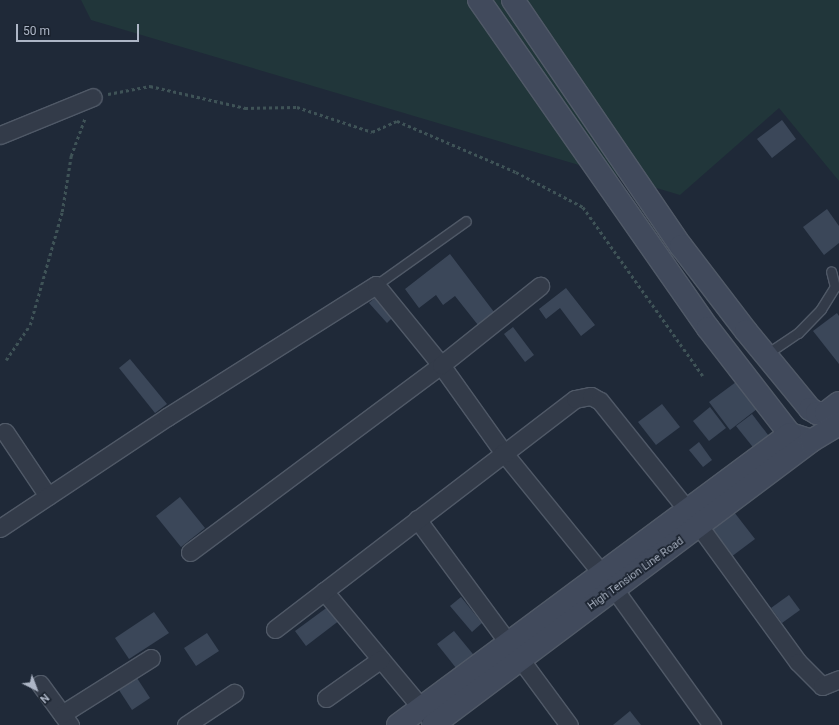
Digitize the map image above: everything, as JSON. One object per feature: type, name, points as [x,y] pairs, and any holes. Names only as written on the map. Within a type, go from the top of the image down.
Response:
[{"type":"main road","points":[[479,0],[634,224],[790,434],[811,441]]},
{"type":"main road","points":[[513,0],[681,246],[765,355],[817,413],[826,413],[839,403]]},
{"type":"main road","points":[[398,725],[430,719],[509,641],[608,581],[694,519],[839,424]]},
{"type":"main road","points":[[694,519],[790,434]]},
{"type":"main road","name":"High Tension Line Road","points":[[430,719],[521,659],[608,581]]},
{"type":"street","points":[[0,135],[93,97]]},
{"type":"street","points":[[0,528],[376,284],[441,365],[503,452],[608,581],[712,725]]},
{"type":"street","points":[[190,552],[441,365],[540,286]]},
{"type":"street","points":[[274,629],[575,398],[591,396],[600,401],[694,519],[798,662],[822,686],[839,679]]},
{"type":"street","points":[[5,432],[48,496]]},
{"type":"street","points":[[417,519],[509,641],[569,725]]},
{"type":"street","points":[[324,591],[430,719]]},
{"type":"street","points":[[40,684],[66,720],[151,658]]},
{"type":"street","points":[[326,698],[381,659]]},
{"type":"street","points":[[186,725],[234,693]]},
{"type":"lane","points":[[376,284],[466,222]]},
{"type":"lane","points":[[765,355],[798,332],[821,309],[835,287],[831,271]]},
{"type":"path","points":[[6,360],[30,325],[62,212],[71,156],[93,97],[150,86],[245,108],[297,107],[372,132],[397,121],[516,172],[582,208],[703,376]]},
{"type":"green space","points":[[81,0],[839,0],[839,181],[779,108],[680,195],[91,20]]},
{"type":"building","points":[[782,120],[796,139],[772,158],[757,139]]},
{"type":"building","points":[[827,209],[839,226],[839,243],[824,255],[803,227]]},
{"type":"building","points":[[450,254],[494,312],[478,325],[455,296],[443,305],[436,295],[419,308],[405,289]]},
{"type":"building","points":[[566,288],[595,325],[581,336],[560,308],[546,319],[539,309]]},
{"type":"building","points":[[377,296],[395,315],[387,323],[369,303]]},
{"type":"building","points":[[837,313],[839,316],[839,364],[813,331]]},
{"type":"building","points":[[513,327],[534,355],[525,362],[504,334]]},
{"type":"building","points":[[130,359],[167,404],[155,413],[119,368]]},
{"type":"building","points":[[736,382],[757,409],[730,430],[709,402]]},
{"type":"building","points":[[662,404],[680,427],[656,445],[638,422]]},
{"type":"building","points":[[710,407],[726,428],[709,441],[693,421]]},
{"type":"building","points":[[752,414],[775,444],[760,456],[736,426]]},
{"type":"building","points":[[699,442],[712,460],[703,467],[689,450]]},
{"type":"building","points":[[180,497],[205,528],[181,547],[156,516]]},
{"type":"building","points":[[734,512],[755,539],[731,557],[710,531]]},
{"type":"building","points":[[789,595],[800,610],[782,623],[771,608]]},
{"type":"building","points":[[461,597],[482,623],[472,632],[450,606]]},
{"type":"building","points":[[329,606],[340,620],[306,646],[295,631]]},
{"type":"building","points":[[154,612],[169,633],[129,659],[115,638]]},
{"type":"building","points":[[454,631],[477,659],[460,673],[437,644]]},
{"type":"building","points":[[207,633],[219,651],[196,666],[184,648]]},
{"type":"building","points":[[135,675],[150,698],[132,710],[117,687]]},
{"type":"building","points":[[630,711],[641,725],[613,725]]}]
